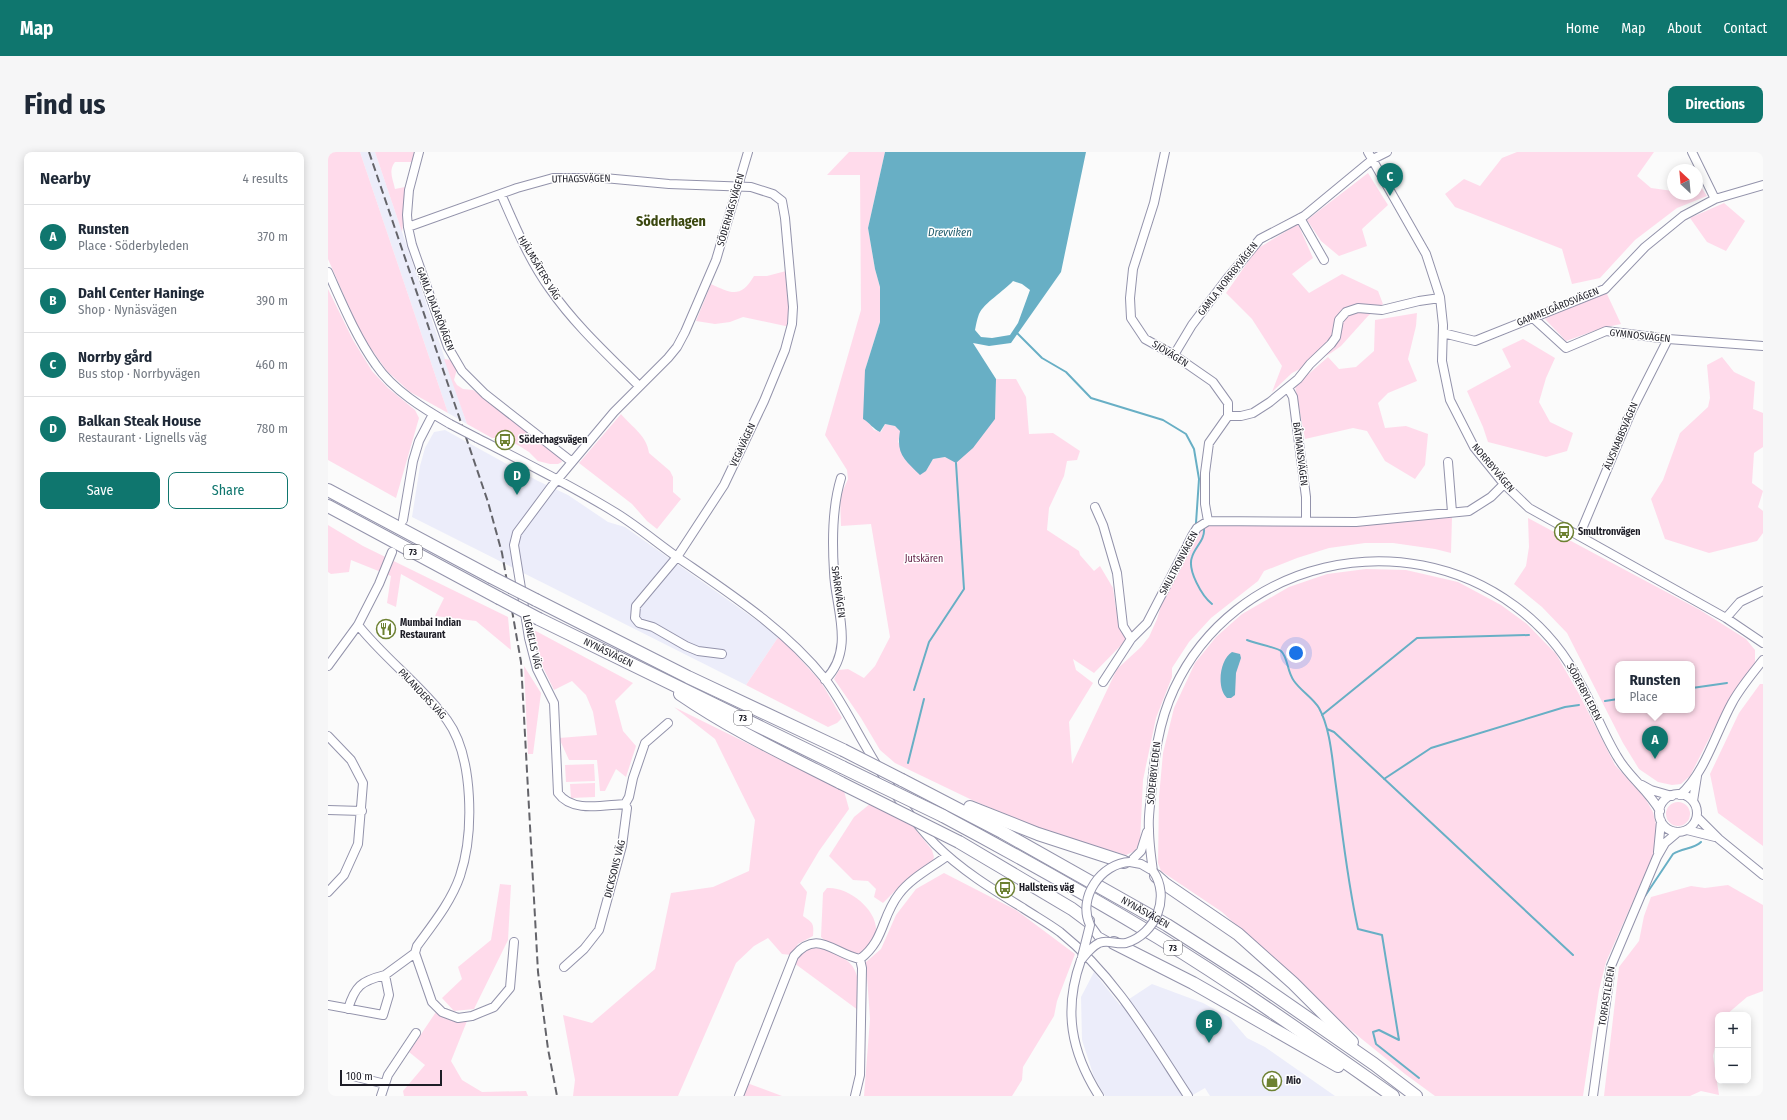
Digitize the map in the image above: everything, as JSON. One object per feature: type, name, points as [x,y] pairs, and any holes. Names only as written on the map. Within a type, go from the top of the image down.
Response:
[{"type":"highway","name":"NYNÄSVÄGEN","points":[[328,490],[491,577],[688,677],[939,797],[1167,925],[1256,982],[1374,1064],[1416,1096]]},
{"type":"highway","name":"NYNÄSVÄGEN","points":[[328,506],[539,619],[943,816],[996,844],[1159,939],[1282,1018],[1391,1096]]},
{"type":"highway","points":[[643,669],[706,711],[767,746],[959,842],[1072,909],[1089,923]]},
{"type":"highway","points":[[939,797],[1025,829],[1127,862]]},
{"type":"highway","points":[[1154,874],[1165,884],[1238,934],[1293,983],[1374,1064]]},
{"type":"highway","points":[[1111,942],[1193,983],[1391,1096]]},
{"type":"street","name":"GAMLA DALARÖVÄGEN","points":[[419,152],[409,190],[407,215],[408,227],[412,245],[441,331],[448,347],[462,371],[485,394],[572,462]]},
{"type":"street","name":"SÖDERHAGSVÄGEN","points":[[558,479],[614,412],[668,358],[685,332],[716,260],[726,232],[748,152]]},
{"type":"street","name":"SJÖVÄGEN","points":[[1165,152],[1154,204],[1133,269],[1130,298],[1131,318],[1145,339],[1174,355],[1213,382],[1228,403],[1228,416]]},
{"type":"street","name":"GAMLA NORRBYVÄGEN","points":[[1174,355],[1196,319],[1260,239],[1300,218],[1371,156],[1387,152]]},
{"type":"street","points":[[1692,152],[1715,199]]},
{"type":"street","name":"NORRBYVÄGEN","points":[[1371,156],[1426,254],[1440,298],[1443,333],[1442,361],[1450,400],[1474,447],[1504,484],[1529,508],[1726,618],[1763,643]]},
{"type":"street","name":"UTHAGSVÄGEN","points":[[408,227],[501,194],[553,178],[604,178],[737,188]]},
{"type":"street","name":"GAMMELGÅRDSVÄGEN","points":[[1443,333],[1475,341],[1605,289],[1645,247],[1683,216],[1715,199],[1763,185]]},
{"type":"street","name":"VEGAVÄGEN","points":[[722,654],[698,651],[686,646],[653,627],[639,623],[635,618],[636,606],[677,557],[724,485],[780,363],[792,324],[791,282],[782,202],[773,194],[750,187],[737,188]]},
{"type":"street","name":"HJÄLMSÄTERS VÄG","points":[[501,194],[522,242],[549,288],[573,319],[639,386]]},
{"type":"street","points":[[1300,218],[1324,260]]},
{"type":"street","points":[[328,272],[351,322],[376,366],[403,394],[450,424],[558,479],[619,515],[761,618],[794,646],[825,680],[835,694],[886,780],[907,812],[947,856],[976,879],[1060,933],[1095,965],[1115,988],[1136,1017],[1188,1096]]},
{"type":"street","points":[[1440,298],[1418,301],[1382,310],[1358,308],[1346,312],[1339,320],[1336,337],[1331,344],[1288,388],[1253,413],[1241,416],[1228,416],[1209,443],[1205,473],[1205,504],[1208,520],[1356,522],[1469,511],[1491,497],[1504,484]]},
{"type":"street","name":"GYMNOSVÄGEN","points":[[1532,317],[1566,348],[1606,332],[1668,339],[1763,346]]},
{"type":"street","name":"ÄLVSNABBSVÄGEN","points":[[1579,536],[1632,410],[1668,339]]},
{"type":"street","name":"BÅTMANSVÄGEN","points":[[1288,388],[1293,397],[1306,497],[1306,521]]},
{"type":"street","points":[[403,520],[412,461],[419,440],[433,414]]},
{"type":"street","points":[[1448,462],[1452,512]]},
{"type":"street","name":"SPÄRRVÄGEN","points":[[825,680],[839,656],[843,630],[834,573],[833,530],[836,501],[841,478]]},
{"type":"street","name":"LIGNELLS VÄG","points":[[558,479],[517,533],[514,545],[529,638],[537,669],[554,703],[558,793],[565,801],[580,806],[625,804]]},
{"type":"street","points":[[1096,507],[1103,525],[1117,573],[1123,626],[1131,639]]},
{"type":"street","name":"SMULTRONVÄGEN","points":[[1103,682],[1131,639],[1147,623],[1192,536],[1198,528],[1208,520]]},
{"type":"street","points":[[328,666],[358,625],[379,584],[392,552]]},
{"type":"street","name":"SÖDERBYLEDEN","points":[[1154,874],[1148,829],[1154,755],[1158,737],[1174,690],[1196,650],[1215,629],[1252,599],[1274,586],[1304,573],[1339,564],[1372,561],[1422,565],[1457,575],[1501,596],[1530,619],[1552,641],[1571,666],[1617,757],[1636,782],[1656,804],[1660,811]]},
{"type":"street","points":[[1726,618],[1740,602],[1763,591]]},
{"type":"street","name":"PALANDERS VÄG","points":[[348,1009],[353,993],[368,979],[385,975],[415,953],[417,946],[450,898],[460,876],[469,816],[467,777],[463,752],[456,734],[435,706],[358,625]]},
{"type":"street","points":[[1719,839],[1687,830],[1678,832],[1670,830],[1661,821],[1660,811],[1664,802],[1687,789],[1698,773],[1733,701],[1763,660]]},
{"type":"street","name":"DICKSONS VÄG","points":[[564,967],[584,949],[599,930],[622,846],[627,808],[625,804],[629,798],[633,778],[645,743],[668,723]]},
{"type":"street","points":[[328,736],[351,760],[363,783],[362,812],[358,844],[344,874],[328,892]]},
{"type":"street","points":[[1687,830],[1695,822],[1697,817],[1697,812],[1693,801],[1698,773]]},
{"type":"street","name":"SÖDERBYLEDEN","points":[[1636,782],[1651,790],[1676,795]]},
{"type":"street","points":[[1676,795],[1689,798],[1693,801]]},
{"type":"street","points":[[328,810],[362,812]]},
{"type":"street","points":[[1697,817],[1719,839],[1763,875]]},
{"type":"street","name":"TORFASTLEDEN","points":[[1657,857],[1661,833],[1661,821]]},
{"type":"street","name":"SÖDERBYLEDEN","points":[[1127,862],[1141,851],[1148,829]]},
{"type":"street","name":"TORFASTLEDEN","points":[[1593,1096],[1610,966],[1657,857],[1665,843],[1678,832]]},
{"type":"street","points":[[739,1096],[794,956],[800,949],[808,944],[822,944],[854,958],[860,959],[874,948],[892,905],[906,885],[947,856]]},
{"type":"street","points":[[1081,960],[1094,946],[1111,942],[1126,942],[1133,940],[1151,926],[1157,915],[1161,902],[1161,889],[1154,874],[1141,864],[1127,862],[1109,869],[1102,874],[1093,887],[1087,906],[1089,923],[1071,998],[1071,1014],[1074,1042],[1082,1066],[1099,1096]]},
{"type":"street","points":[[1089,923],[1098,936],[1111,942]]},
{"type":"street","points":[[415,953],[432,1002],[442,1012],[458,1018],[472,1016],[494,1007],[510,988],[514,942]]},
{"type":"street","points":[[855,1096],[860,1075],[862,983],[860,959]]},
{"type":"street","points":[[328,1005],[383,1015],[389,995],[385,975]]},
{"type":"street","points":[[381,1096],[388,1075],[416,1033]]},
{"type":"street","points":[[353,1076],[385,1084]]},
{"type":"shaded area","points":[[360,152],[375,152],[467,424],[448,413]]},
{"type":"shaded area","points":[[445,430],[538,481],[568,495],[608,522],[625,527],[779,636],[746,685],[412,517],[420,466],[425,448],[434,432]]},
{"type":"shaded area","points":[[1094,972],[1120,1005],[1152,984],[1203,1003],[1229,1017],[1247,1038],[1265,1047],[1335,1096],[1210,1096],[1205,1088],[1191,1096],[1105,1096],[1094,1077],[1082,1040],[1081,997]]},
{"type":"green space","points":[[328,152],[360,152],[448,413],[410,392],[387,371],[369,346],[357,325],[328,259]]},
{"type":"green space","points":[[375,152],[414,152],[412,162],[395,162],[392,169],[395,189],[405,187],[402,232]]},
{"type":"green space","name":"Jutskären","points":[[849,152],[885,152],[868,228],[875,269],[880,287],[880,322],[865,370],[869,423],[874,430],[881,432],[885,424],[895,426],[901,431],[898,442],[926,471],[933,459],[945,457],[995,419],[996,379],[1016,379],[1026,397],[1029,434],[1053,433],[1080,451],[1077,460],[1067,461],[1064,476],[1049,508],[1047,530],[1079,551],[1080,555],[1094,571],[1100,566],[1113,588],[1116,609],[1126,625],[1134,632],[1094,673],[1073,659],[1076,670],[1093,683],[1069,722],[1072,764],[1117,669],[1141,647],[1149,637],[1161,606],[1199,530],[1207,526],[1370,524],[1452,517],[1451,553],[1435,549],[1393,543],[1365,543],[1329,548],[1297,558],[1264,571],[1258,581],[1211,618],[1189,642],[1172,668],[1172,677],[1156,718],[1143,780],[1140,842],[1135,851],[1126,855],[1041,829],[972,800],[895,763],[880,750],[861,718],[834,679],[839,670],[848,669],[864,678],[875,666],[890,637],[871,524],[841,526],[840,497],[848,479],[847,470],[825,435],[861,310],[860,175],[827,175]]},
{"type":"green space","points":[[1517,152],[1654,152],[1637,176],[1651,188],[1667,190],[1667,200],[1697,200],[1677,208],[1635,240],[1600,278],[1572,284],[1562,249],[1455,207],[1445,194],[1464,179],[1480,186],[1502,158]]},
{"type":"green space","points":[[1368,173],[1388,205],[1362,229],[1367,246],[1339,256],[1321,241],[1307,220]]},
{"type":"green space","points":[[1703,190],[1707,196],[1703,198]]},
{"type":"green space","points":[[1724,203],[1745,221],[1726,251],[1707,242],[1690,218]]},
{"type":"green space","points":[[1298,224],[1313,258],[1292,274],[1309,293],[1342,274],[1378,291],[1383,304],[1368,316],[1341,346],[1331,353],[1292,373],[1272,392],[1282,366],[1252,319],[1226,293],[1257,249]]},
{"type":"green space","points":[[786,271],[790,327],[743,317],[730,322],[715,324],[696,321],[711,284],[730,292],[736,292],[745,288],[754,276],[767,276]]},
{"type":"green space","points":[[328,289],[353,340],[372,371],[388,388],[415,410],[419,418],[396,498],[328,460]]},
{"type":"green space","points":[[1606,292],[1621,324],[1602,328],[1566,341],[1545,319],[1556,311]]},
{"type":"green space","points":[[1417,313],[1416,326],[1408,359],[1417,381],[1388,393],[1378,403],[1385,428],[1406,426],[1428,434],[1425,465],[1415,479],[1385,461],[1367,431],[1353,428],[1305,439],[1295,386],[1328,357],[1339,369],[1356,367],[1374,351],[1375,320]]},
{"type":"green space","points":[[1523,339],[1555,358],[1546,378],[1539,402],[1550,422],[1573,433],[1567,451],[1546,457],[1488,442],[1467,391],[1511,367],[1502,349]]},
{"type":"green space","points":[[1722,357],[1734,372],[1755,382],[1753,409],[1763,413],[1763,447],[1754,453],[1752,483],[1763,491],[1758,507],[1763,511],[1763,533],[1757,541],[1709,553],[1665,539],[1651,499],[1663,480],[1680,433],[1708,407],[1710,398],[1707,365]]},
{"type":"green space","points":[[444,359],[452,360],[457,369],[454,380],[457,385],[463,389],[473,390],[487,400],[561,459],[562,462],[558,464],[550,464],[538,461],[529,452],[513,442],[500,438],[492,438],[467,424]]},
{"type":"green space","points":[[621,414],[642,437],[648,447],[649,453],[670,471],[673,477],[673,492],[681,499],[657,529],[647,521],[632,504],[579,463]]},
{"type":"green space","points":[[1528,518],[1700,610],[1746,639],[1755,650],[1755,663],[1722,713],[1690,776],[1681,784],[1672,785],[1658,782],[1639,769],[1623,743],[1567,633],[1542,607],[1514,584],[1526,566],[1529,547]]},
{"type":"green space","points":[[328,525],[363,546],[508,617],[511,650],[476,621],[435,616],[444,598],[401,574],[396,607],[387,603],[391,576],[351,560],[349,572],[331,574],[328,572]]},
{"type":"green space","points":[[1366,569],[1406,570],[1458,582],[1501,605],[1527,624],[1556,654],[1579,694],[1615,765],[1645,798],[1653,812],[1657,829],[1653,856],[1606,962],[1599,990],[1583,1096],[1435,1096],[1347,1027],[1222,912],[1161,871],[1158,863],[1159,797],[1163,753],[1174,708],[1195,663],[1216,637],[1242,614],[1289,587],[1327,574]]},
{"type":"green space","points":[[534,630],[633,683],[615,701],[623,731],[636,746],[626,777],[616,769],[605,791],[600,791],[597,760],[569,760],[559,738],[597,735],[593,712],[586,695],[572,681],[554,690],[536,653]]},
{"type":"green space","points":[[779,636],[821,682],[842,718],[837,723],[828,727],[746,685]]},
{"type":"green space","points":[[524,666],[541,693],[533,754],[528,754]]},
{"type":"green space","points":[[1760,684],[1763,684],[1763,846],[1718,813],[1710,774],[1739,713]]},
{"type":"green space","points":[[674,707],[844,791],[849,809],[819,851],[800,883],[807,892],[803,916],[812,924],[813,936],[798,944],[791,955],[782,954],[768,938],[754,946],[736,963],[678,1096],[573,1096],[575,1080],[563,1015],[592,1023],[655,969],[671,893],[713,887],[749,871],[755,820],[715,739]]},
{"type":"green space","points":[[594,764],[595,781],[566,782],[565,765]]},
{"type":"green space","points":[[595,783],[595,797],[571,798],[570,784]]},
{"type":"green space","points":[[1678,802],[1683,803],[1689,809],[1689,819],[1683,825],[1678,826],[1673,825],[1667,819],[1666,814],[1667,809],[1673,803]]},
{"type":"green space","points":[[871,803],[908,820],[932,850],[934,857],[932,863],[904,882],[883,903],[874,897],[876,889],[868,881],[853,880],[829,856],[854,817]]},
{"type":"green space","points":[[944,873],[1016,910],[1075,954],[1057,1001],[1054,1016],[1023,1067],[1022,1080],[1012,1096],[864,1096],[870,1019],[866,962],[881,949],[896,915],[916,889]]},
{"type":"green space","points":[[500,884],[511,885],[508,940],[474,1009],[454,1011],[442,998],[462,979],[458,967],[491,940]]},
{"type":"green space","points":[[1728,885],[1763,905],[1763,991],[1747,997],[1730,1012],[1715,1012],[1715,1047],[1713,1056],[1715,1084],[1717,1084],[1719,1095],[1701,1091],[1690,1096],[1604,1096],[1619,967],[1639,941],[1644,916],[1651,897],[1691,886],[1705,888]]},
{"type":"green space","points":[[827,888],[846,892],[856,898],[871,913],[875,922],[876,932],[873,941],[865,951],[857,954],[824,940],[821,937],[823,893]]},
{"type":"green space","points":[[814,948],[832,952],[852,965],[858,985],[858,1010],[794,963],[802,953]]},
{"type":"green space","points":[[436,1012],[456,1022],[467,1021],[451,1061],[462,1080],[482,1092],[526,1091],[528,1096],[404,1096],[403,1091],[425,1065],[409,1052]]},
{"type":"green space","points":[[747,1083],[782,1096],[742,1096]]},
{"type":"water","name":"Drevviken","points":[[885,152],[1086,152],[1061,272],[1011,343],[989,346],[973,343],[996,379],[995,419],[973,448],[956,463],[945,457],[933,459],[926,471],[920,475],[902,456],[899,445],[900,431],[895,426],[885,424],[880,432],[863,419],[865,370],[880,322],[880,287],[875,269],[868,228]],"holes":[[[1013,281],[1022,284],[1030,290],[1018,323],[1010,335],[992,338],[981,337],[975,330],[978,316],[982,310]]]},
{"type":"water","points":[[1232,652],[1240,654],[1241,658],[1236,673],[1235,695],[1231,698],[1227,698],[1221,688],[1221,674],[1225,661]]},
{"type":"waterway","points":[[1017,333],[1042,358],[1066,372],[1091,398],[1163,420],[1186,434],[1194,449],[1199,479],[1196,523]]},
{"type":"waterway","points":[[914,690],[929,642],[964,589],[956,463]]},
{"type":"waterway","points":[[1204,529],[1203,537],[1193,553],[1191,562],[1193,575],[1196,582],[1212,604]]},
{"type":"waterway","points":[[1322,715],[1417,638],[1529,635]]},
{"type":"waterway","points":[[1247,640],[1281,651],[1285,657],[1294,681],[1316,704],[1323,716],[1330,743],[1348,873],[1358,929],[1382,935],[1399,1040],[1379,1030],[1373,1032],[1376,1044],[1419,1078]]},
{"type":"waterway","points":[[1695,688],[1727,683]]},
{"type":"waterway","points":[[908,763],[924,699]]},
{"type":"waterway","points":[[1605,701],[1615,699]]},
{"type":"waterway","points":[[1384,779],[1431,748],[1565,707],[1579,705]]},
{"type":"waterway","points":[[1327,729],[1334,732],[1573,955]]},
{"type":"waterway","points":[[1645,896],[1673,854],[1695,846],[1701,842]]},
{"type":"railway","points":[[369,152],[488,502],[502,553],[521,662],[538,972],[548,1049],[557,1096]]},
{"type":"place","name":"Norrby gård","points":[[1390,196]]},
{"type":"place","name":"Söderhagsvägen","points":[[505,440]]},
{"type":"place","name":"Balkan Steak House","points":[[517,495]]},
{"type":"place","name":"Smultronvägen","points":[[1564,532]]},
{"type":"place","name":"Mumbai Indian Restaurant","points":[[386,629]]},
{"type":"place","name":"Runsten","points":[[1655,759]]},
{"type":"place","name":"Hallstens väg","points":[[1005,888]]},
{"type":"place","name":"Dahl Center Haninge","points":[[1209,1043]]},
{"type":"place","name":"Mio","points":[[1272,1081]]},
{"type":"district","name":"Söderhagen","points":[[671,221]]}]
